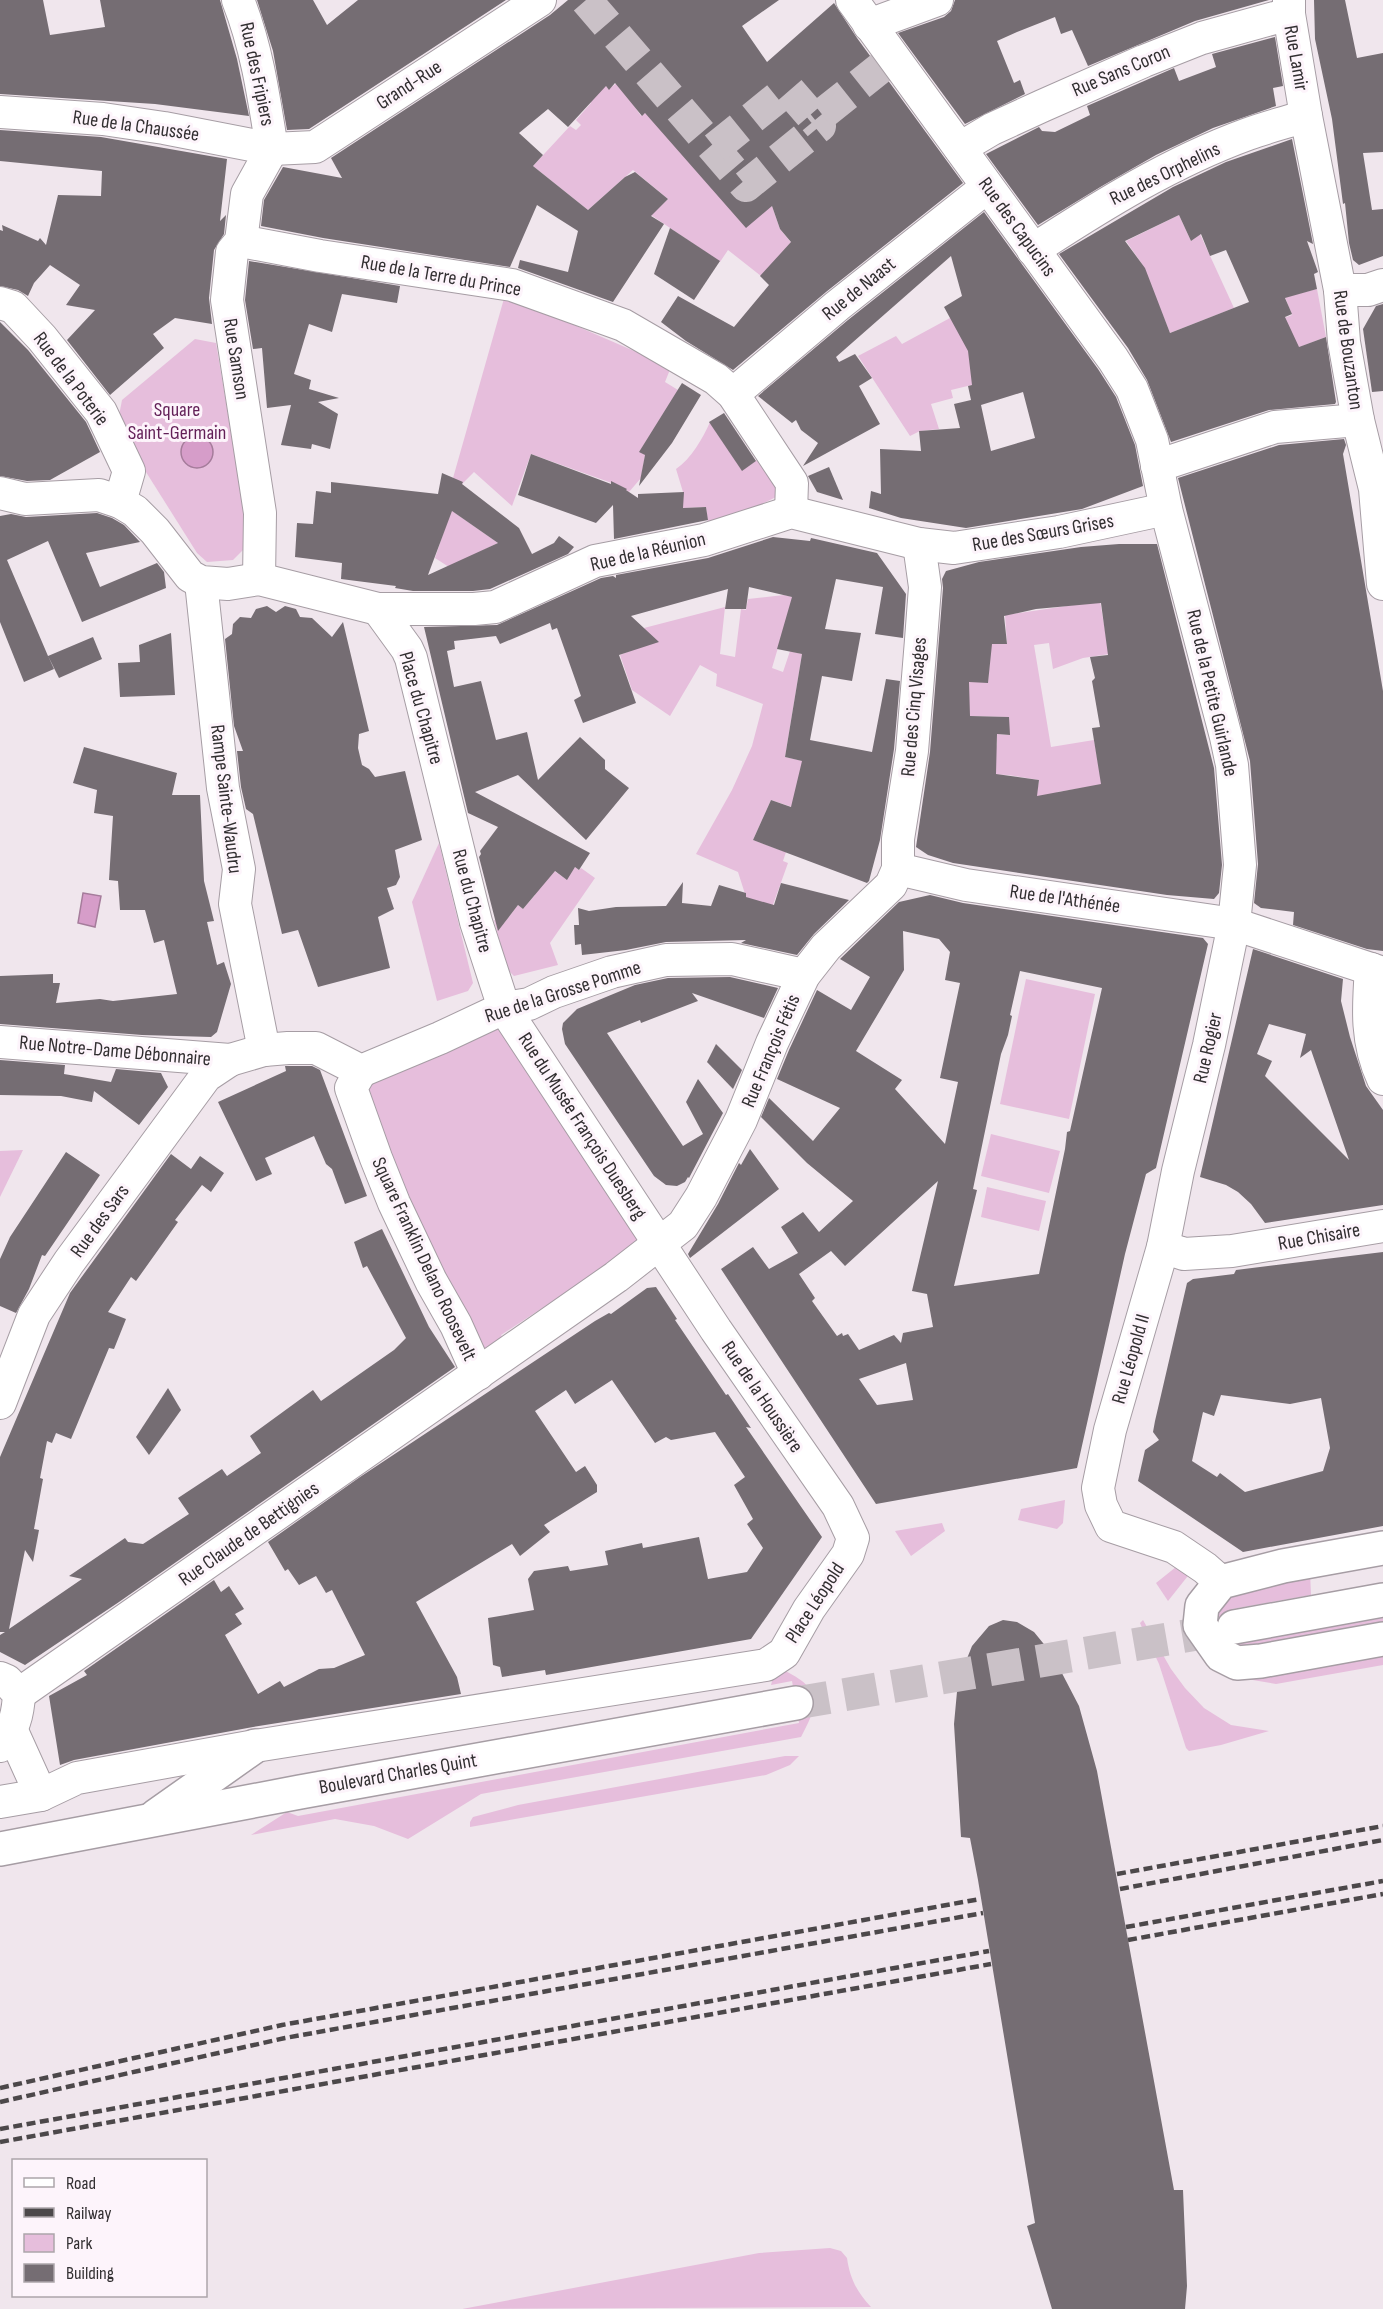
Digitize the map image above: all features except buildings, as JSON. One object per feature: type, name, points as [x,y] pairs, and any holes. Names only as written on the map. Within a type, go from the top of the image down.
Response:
[{"type":"main road","points":[[1383,1548],[1284,1566],[1221,1582],[1202,1606],[1200,1625],[1221,1656],[1237,1663],[1261,1661],[1383,1639]]},
{"type":"main road","points":[[1234,1627],[1383,1600]]},
{"type":"main road","name":"Boulevard Charles Quint","points":[[0,1849],[300,1792],[796,1703]]},
{"type":"main road","points":[[147,1822],[255,1746]]},
{"type":"street","name":"Rue des Fripiers","points":[[238,0],[249,27],[259,68],[272,149]]},
{"type":"street","name":"Grand-Rue","points":[[272,149],[315,147],[540,0]]},
{"type":"street","points":[[861,13],[937,0]]},
{"type":"street","name":"Rue Lamir","points":[[1289,7],[1306,116]]},
{"type":"street","name":"Rue Sans Coron","points":[[960,148],[992,129],[1144,61],[1289,7]]},
{"type":"street","name":"Rue des Capucins","points":[[861,13],[888,61],[960,148],[1113,359],[1132,389],[1152,440],[1157,466]]},
{"type":"street","name":"Rue de la Chaussée","points":[[0,112],[103,119],[164,128],[272,149]]},
{"type":"street","name":"Rue des Orphelins","points":[[1033,250],[1112,199],[1172,167],[1248,134],[1306,116]]},
{"type":"street","name":"Rue de Bouzanton","points":[[1306,116],[1340,290],[1344,342],[1358,420],[1379,490],[1383,584]]},
{"type":"street","name":"Rue Samson","points":[[259,579],[260,513],[227,300],[232,252],[242,241],[247,194],[272,149]]},
{"type":"street","name":"Rue de Naast","points":[[733,394],[837,306],[987,187]]},
{"type":"street","name":"Rue de la Terre du Prince","points":[[242,241],[320,256],[512,285],[623,325],[716,379],[733,394],[792,483],[791,512]]},
{"type":"street","points":[[1340,290],[1368,290],[1383,285]]},
{"type":"street","name":"Rue de la Poterie","points":[[0,303],[13,307],[42,338],[101,412],[129,471],[120,502]]},
{"type":"street","points":[[1157,466],[1275,427],[1358,420]]},
{"type":"street","name":"Rue de la Petite Guirlande","points":[[1157,466],[1232,765],[1240,865],[1234,924]]},
{"type":"street","points":[[0,494],[25,499],[99,495],[120,502],[135,511],[155,531],[190,576],[201,582],[228,584],[259,579],[378,609]]},
{"type":"street","name":"Rue des Sœurs Grises","points":[[919,544],[954,549],[1059,532],[1166,509]]},
{"type":"street","points":[[791,512],[919,544]]},
{"type":"street","name":"Rue de la Réunion","points":[[378,609],[495,607],[595,561],[704,540],[791,512]]},
{"type":"street","name":"Rue des Cinq Visages","points":[[898,869],[898,840],[912,752],[925,587],[919,544]]},
{"type":"street","name":"Rampe Sainte-Waudru","points":[[201,582],[223,788],[239,869],[236,904],[264,1050]]},
{"type":"street","name":"Place du Chapitre","points":[[378,609],[411,658],[445,793]]},
{"type":"street","name":"Rue du Chapitre","points":[[445,793],[476,922],[504,1008]]},
{"type":"street","name":"Rue de l'Athénée","points":[[898,869],[977,887],[1234,924],[1377,971]]},
{"type":"street","name":"Rue François Fétis","points":[[659,1244],[683,1225],[701,1197],[745,1110],[772,1043],[804,975],[826,947],[891,885],[898,869]]},
{"type":"street","name":"Rue Rogier","points":[[1163,1247],[1234,924]]},
{"type":"street","name":"Rue de la Grosse Pomme","points":[[361,1071],[504,1008],[529,1004],[554,992],[612,972],[666,960],[732,959],[804,975]]},
{"type":"street","points":[[1377,971],[1367,1010],[1376,1065],[1383,1079]]},
{"type":"street","name":"Rue du Musée François Duesberg","points":[[504,1008],[659,1244]]},
{"type":"street","name":"Rue Notre-Dame Débonnaire","points":[[0,1042],[230,1060]]},
{"type":"street","points":[[230,1060],[264,1050],[316,1048],[361,1071]]},
{"type":"street","name":"Rue des Sars","points":[[0,1402],[34,1315],[69,1262],[207,1076],[230,1060]]},
{"type":"street","name":"Square Franklin Delano Roosevelt","points":[[361,1071],[351,1088],[376,1158],[417,1252],[478,1374],[659,1244]]},
{"type":"street","name":"Rue Chisaire","points":[[1163,1247],[1184,1254],[1256,1248],[1383,1226]]},
{"type":"street","name":"Rue de la Houssière","points":[[659,1244],[783,1430],[838,1506],[853,1538],[848,1554]]},
{"type":"street","name":"Rue Léopold II","points":[[1163,1247],[1110,1430],[1099,1494],[1101,1505],[1111,1526],[1174,1547],[1221,1582]]},
{"type":"street","name":"Rue Claude de Bettignies","points":[[9,1686],[478,1374]]},
{"type":"street","name":"Place Léopold","points":[[255,1746],[766,1665],[784,1653],[808,1609],[848,1554]]},
{"type":"street","points":[[9,1686],[18,1712],[6,1738],[41,1796]]},
{"type":"street","points":[[0,1803],[41,1796],[77,1778],[255,1746]]},
{"type":"green space","points":[[592,72],[609,89],[618,82],[641,116],[645,113],[772,206],[780,229],[811,267],[761,276],[728,250],[720,262],[651,215],[668,199],[633,170],[588,210],[533,166],[570,126],[576,130],[581,125],[576,120],[591,103],[585,96]]},
{"type":"green space","points":[[1179,215],[1191,241],[1200,234],[1234,308],[1170,333],[1142,264],[1126,241]]},
{"type":"green space","points":[[1317,289],[1326,337],[1297,348],[1284,318],[1292,315],[1285,297]]},
{"type":"green space","points":[[505,295],[671,367],[665,382],[678,390],[640,451],[645,455],[641,478],[629,492],[620,486],[531,454],[512,506],[474,472],[462,484],[454,481]]},
{"type":"green space","points":[[950,318],[990,323],[980,383],[951,390],[953,398],[931,404],[939,429],[920,431],[910,436],[858,356],[896,336],[902,344]]},
{"type":"green space","name":"Square Saint-Germain","points":[[195,339],[216,343],[245,516],[245,548],[233,560],[207,562],[197,553],[117,426],[122,400]]},
{"type":"green space","points":[[710,422],[742,470],[757,460],[778,491],[776,497],[709,531],[706,507],[683,508],[683,492],[676,469],[696,448]]},
{"type":"green space","points":[[451,510],[498,543],[449,567],[435,558]]},
{"type":"green space","points":[[784,595],[793,597],[772,668],[783,672],[790,651],[802,654],[785,757],[803,761],[792,807],[771,800],[753,840],[786,852],[783,861],[788,863],[770,913],[746,897],[738,872],[696,854],[732,790],[752,746],[763,704],[716,686],[717,674],[700,665],[670,716],[632,690],[620,655],[637,648],[646,633],[644,628],[725,607],[720,654],[735,657],[741,609],[746,610],[748,599]]},
{"type":"green space","points":[[1100,601],[1109,654],[1083,658],[1053,669],[1049,643],[1034,645],[1051,747],[1094,740],[1102,785],[1057,792],[1057,807],[1035,806],[1039,780],[987,774],[997,744],[997,734],[1009,735],[1009,717],[969,716],[969,682],[988,682],[991,644],[1007,643],[1005,615]]},
{"type":"green space","points":[[439,843],[473,983],[468,991],[437,1001],[412,902]]},
{"type":"green space","points":[[547,866],[566,879],[575,867],[579,870],[581,868],[595,878],[550,943],[558,965],[514,976],[507,969],[494,920],[504,923],[518,905],[523,909],[535,895],[526,887]]},
{"type":"green space","points":[[1026,979],[1095,994],[1069,1119],[1000,1104]]},
{"type":"green space","points":[[497,1024],[521,1054],[517,1058],[626,1221],[644,1241],[501,1335],[508,1346],[487,1354],[443,1275],[359,1087]]},
{"type":"green space","points":[[991,1134],[1060,1151],[1049,1193],[981,1176]]},
{"type":"green space","points":[[23,1150],[0,1197],[0,1151]]},
{"type":"green space","points":[[987,1187],[1046,1201],[1039,1231],[981,1217]]},
{"type":"green space","points":[[1065,1500],[1063,1523],[1057,1529],[1018,1520],[1021,1509]]},
{"type":"green space","points":[[942,1523],[945,1531],[911,1556],[895,1531]]},
{"type":"green space","points":[[1181,1563],[1191,1572],[1168,1601],[1156,1583]]},
{"type":"green space","points":[[1310,1572],[1311,1595],[1232,1609],[1238,1643],[1383,1618],[1383,1631],[1238,1657],[1213,1619],[1221,1596]]},
{"type":"green space","points":[[1143,1620],[1171,1669],[1204,1708],[1231,1725],[1269,1731],[1221,1745],[1189,1751],[1186,1748],[1159,1664],[1140,1623]]},
{"type":"green space","points":[[1383,1646],[1383,1665],[1276,1684],[1241,1678]]},
{"type":"green space","points":[[785,1671],[806,1684],[814,1699],[811,1716],[801,1737],[481,1794],[408,1839],[374,1826],[335,1819],[251,1835],[287,1812],[298,1816],[799,1723],[792,1681],[771,1685],[774,1674]]},
{"type":"green space","points":[[785,1756],[799,1756],[790,1765],[766,1775],[470,1827],[473,1817],[518,1805]]},
{"type":"green space","points":[[830,2248],[841,2251],[847,2258],[855,2285],[871,2307],[462,2309],[759,2253]]},
{"type":"shaded area","points":[[197,436],[208,441],[213,452],[208,463],[197,468],[186,463],[181,452],[186,441]]},
{"type":"shaded area","points":[[83,893],[101,896],[95,927],[78,923]]},
{"type":"tunnel","points":[[586,0],[746,186],[820,126],[815,120]]},
{"type":"tunnel","points":[[715,148],[788,89],[815,120],[884,65]]},
{"type":"tunnel","points":[[796,1703],[1232,1628]]},
{"type":"railway","points":[[1117,1874],[1383,1826]]},
{"type":"railway","points":[[1120,1889],[1383,1840]]},
{"type":"railway","points":[[1126,1927],[1383,1881]]},
{"type":"railway","points":[[1128,1940],[1383,1894]]},
{"type":"railway","points":[[0,2088],[282,2025],[980,1899]]},
{"type":"railway","points":[[0,2102],[285,2038],[983,1913]]},
{"type":"railway","points":[[0,2129],[989,1951]]},
{"type":"railway","points":[[0,2142],[991,1964]]}]
